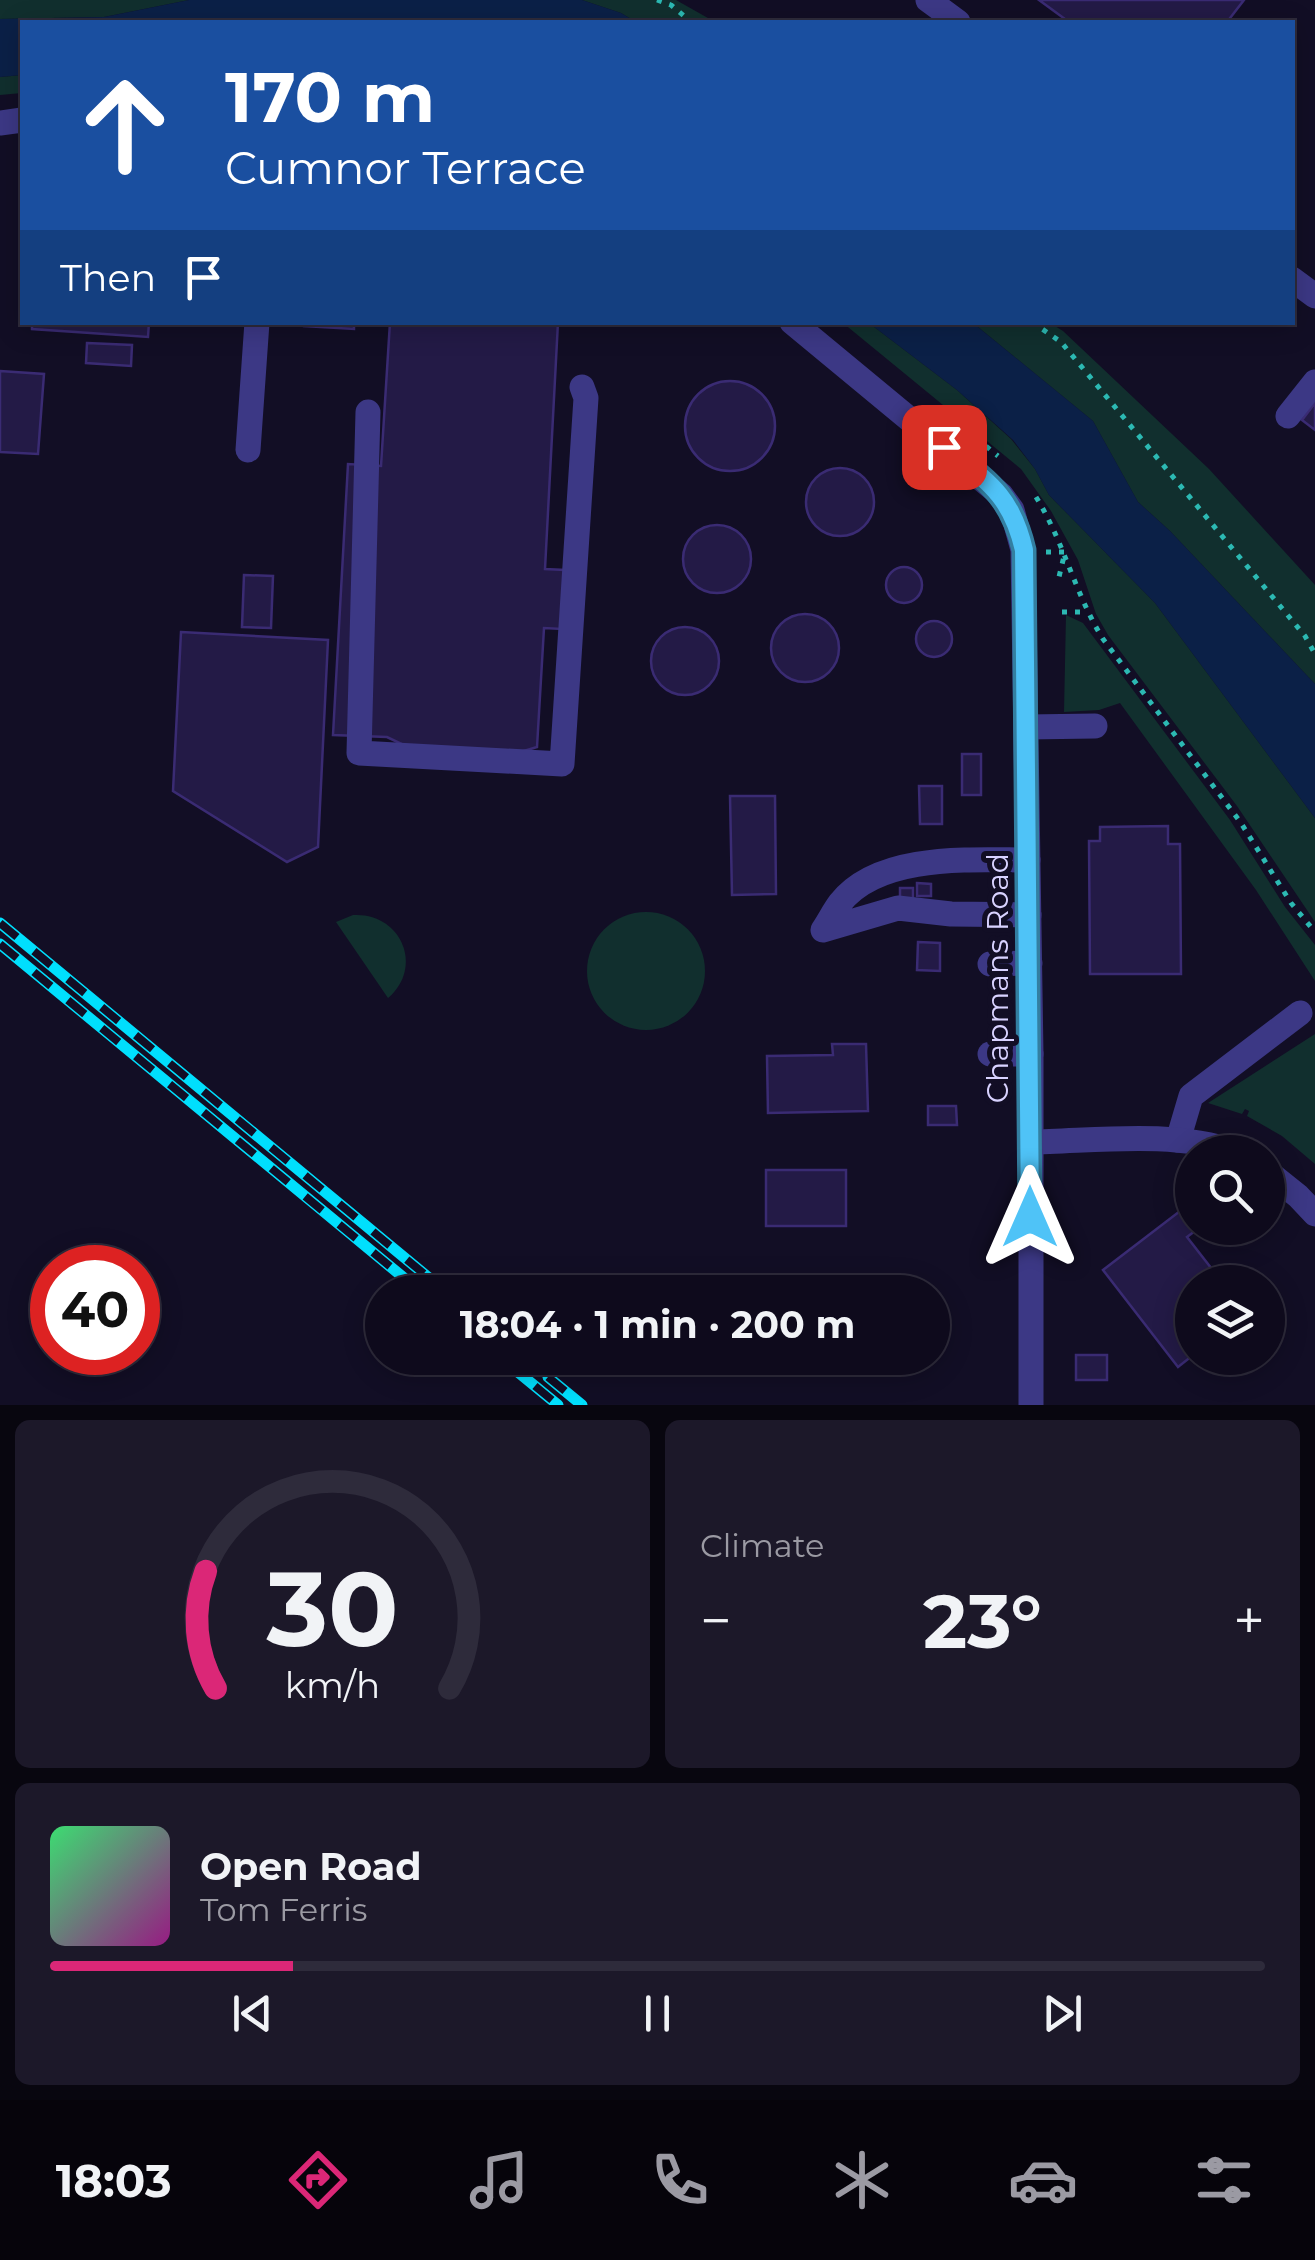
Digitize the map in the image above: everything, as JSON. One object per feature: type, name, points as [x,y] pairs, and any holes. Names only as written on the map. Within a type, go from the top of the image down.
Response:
[{"type":"street","points":[[928,0],[955,20]]},
{"type":"street","points":[[248,450],[257,325]]},
{"type":"street","name":"Chapmans Road","points":[[796,325],[1000,495],[1036,551],[1027,727],[1031,1405]]},
{"type":"street","points":[[1288,416],[1315,382]]},
{"type":"street","points":[[368,412],[360,753],[562,764],[586,398],[582,386]]},
{"type":"street","points":[[1027,727],[1095,726]]},
{"type":"street","points":[[1028,860],[937,861],[892,870],[842,900],[824,930],[898,908],[951,914],[1029,915]]},
{"type":"street","points":[[990,964],[1030,963]]},
{"type":"street","points":[[1179,1135],[1191,1096],[1300,1013]]},
{"type":"street","points":[[990,1054],[1030,1054]]},
{"type":"street","points":[[1030,1142],[1175,1140]]},
{"type":"street","points":[[1285,1187],[1315,1214]]},
{"type":"path","points":[[657,0],[671,5],[690,20]]},
{"type":"path","points":[[1036,325],[1061,342],[1315,654]]},
{"type":"path","points":[[967,430],[1004,461]]},
{"type":"path","points":[[1026,484],[1065,552],[1087,612],[1102,639],[1241,823],[1291,903],[1315,932]]},
{"type":"path","points":[[1036,551],[1065,552]]},
{"type":"path","points":[[1058,581],[1065,552]]},
{"type":"path","points":[[1062,612],[1087,612]]},
{"type":"green space","points":[[0,0],[189,0],[104,17],[0,19]]},
{"type":"green space","points":[[582,0],[676,0],[711,20],[633,20]]},
{"type":"green space","points":[[20,75],[20,93],[0,95],[0,77]]},
{"type":"green space","points":[[845,325],[872,325],[957,390],[1011,439],[1035,469],[1049,495],[1155,603],[1315,818],[1315,922],[1237,806],[1108,635],[1096,614],[1078,560],[1051,511],[1021,469]]},
{"type":"green space","points":[[975,325],[1053,325],[1063,331],[1209,469],[1315,585],[1315,684],[1138,502],[1093,421]]},
{"type":"green space","points":[[1066,615],[1083,623],[1230,820],[1285,907],[1315,945],[1315,981],[1256,890],[1120,703],[1099,710],[1064,712]]},
{"type":"green space","points":[[646,912],[668,917],[688,929],[700,949],[705,971],[700,993],[688,1013],[668,1025],[646,1030],[624,1025],[604,1013],[592,993],[587,971],[592,949],[604,929],[624,917]]},
{"type":"green space","points":[[353,915],[384,922],[402,943],[405,971],[388,998],[336,922]]},
{"type":"green space","points":[[1315,1034],[1315,1164],[1285,1135],[1247,1116],[1249,1111],[1245,1109],[1242,1114],[1208,1103]]},
{"type":"water","points":[[189,0],[582,0],[633,20],[20,20],[20,75],[0,77],[0,19],[104,17]]},
{"type":"water","points":[[872,325],[975,325],[1093,421],[1138,502],[1315,684],[1315,818],[1155,603],[1049,495],[1013,440],[957,390]]},
{"type":"building","points":[[1039,0],[1244,0],[1229,20],[1066,20]]},
{"type":"building","points":[[32,325],[149,325],[148,337],[32,329]]},
{"type":"building","points":[[354,325],[354,329],[304,326]]},
{"type":"building","points":[[390,325],[558,325],[545,569],[565,570],[562,629],[544,628],[537,747],[514,754],[412,749],[387,737],[333,735],[348,464],[381,466]]},
{"type":"building","points":[[87,343],[132,345],[131,366],[86,363]]},
{"type":"building","points":[[0,371],[44,374],[38,454],[0,452]]},
{"type":"building","points":[[721,381],[739,381],[755,388],[768,401],[775,426],[768,451],[755,464],[739,471],[721,471],[705,464],[692,451],[685,435],[685,417],[692,401],[705,388]]},
{"type":"building","points":[[1315,403],[1315,430],[1302,420]]},
{"type":"building","points":[[840,468],[853,470],[864,478],[872,489],[872,515],[864,526],[853,534],[840,536],[827,534],[816,526],[808,515],[806,502],[808,489],[816,478],[827,470]]},
{"type":"building","points":[[717,525],[730,527],[741,535],[749,546],[749,572],[741,583],[730,591],[717,593],[704,591],[693,583],[685,572],[683,559],[685,546],[693,535],[704,527]]},
{"type":"building","points":[[904,567],[917,572],[922,585],[917,598],[904,603],[891,598],[886,585],[891,572]]},
{"type":"building","points":[[244,575],[273,576],[271,628],[242,627]]},
{"type":"building","points":[[805,614],[818,616],[829,624],[837,635],[837,661],[829,672],[818,680],[805,682],[792,680],[781,672],[773,661],[771,648],[773,635],[781,624],[792,616]]},
{"type":"building","points":[[934,621],[947,626],[952,639],[947,652],[934,657],[921,652],[916,639],[921,626]]},
{"type":"building","points":[[685,627],[698,629],[709,637],[717,648],[717,674],[709,685],[698,693],[685,695],[672,693],[661,685],[653,674],[651,661],[653,648],[661,637],[672,629]]},
{"type":"building","points":[[181,632],[328,640],[318,847],[287,862],[173,791]]},
{"type":"building","points":[[962,754],[981,754],[981,795],[962,795]]},
{"type":"building","points":[[919,786],[942,786],[942,824],[920,824]]},
{"type":"building","points":[[730,796],[775,796],[776,894],[732,895]]},
{"type":"building","points":[[1168,826],[1168,844],[1180,844],[1181,974],[1090,974],[1089,841],[1100,841],[1100,827]]},
{"type":"building","points":[[917,883],[931,884],[931,896],[917,896]]},
{"type":"building","points":[[900,888],[913,888],[913,902],[900,901]]},
{"type":"building","points":[[918,942],[940,943],[940,971],[917,970]]},
{"type":"building","points":[[832,1044],[866,1044],[868,1111],[768,1113],[767,1056],[833,1055]]},
{"type":"building","points":[[928,1106],[956,1106],[957,1125],[928,1125]]},
{"type":"building","points":[[766,1170],[846,1170],[846,1226],[766,1226]]},
{"type":"building","points":[[1175,1215],[1175,1245],[1193,1245],[1209,1265],[1175,1265],[1175,1363],[1103,1270]]},
{"type":"building","points":[[1076,1355],[1107,1355],[1107,1380],[1076,1380]]},
{"type":"railway","points":[[0,923],[425,1275]]},
{"type":"railway","points":[[0,944],[400,1275]]},
{"type":"railway","points":[[522,1375],[558,1405]]},
{"type":"railway","points":[[548,1377],[582,1405]]},
{"type":"route","points":[[944,447],[988,483],[1012,510],[1024,550],[1030,1217]]}]
